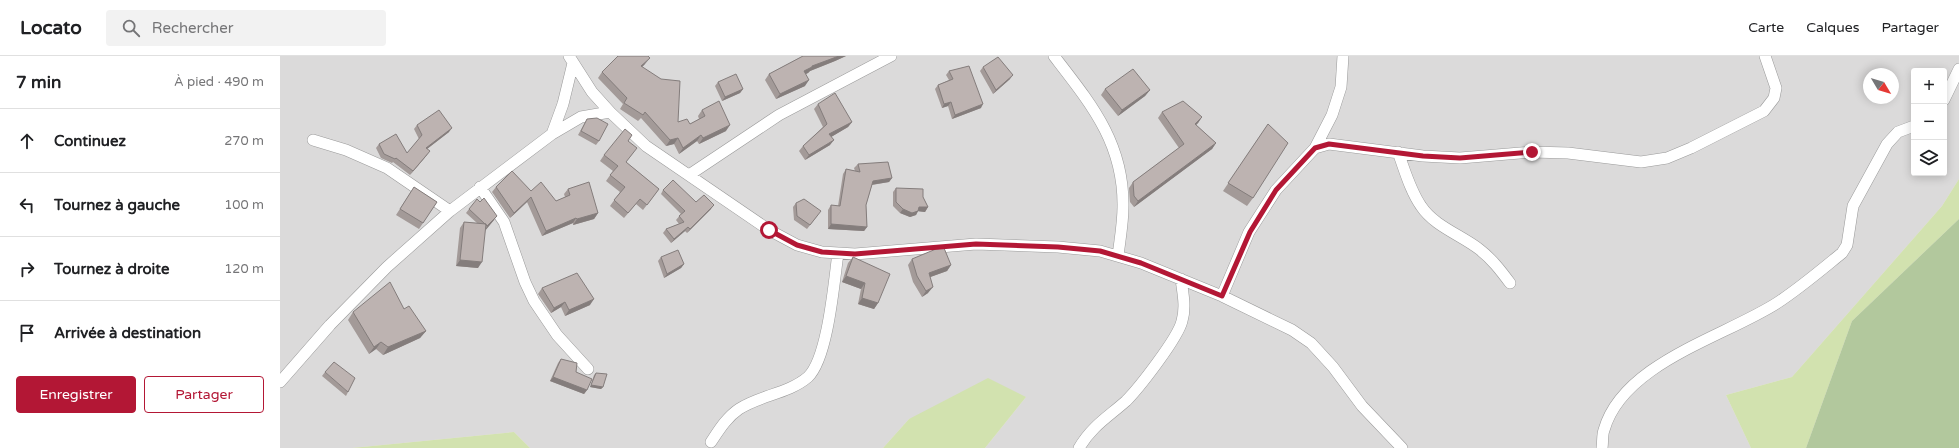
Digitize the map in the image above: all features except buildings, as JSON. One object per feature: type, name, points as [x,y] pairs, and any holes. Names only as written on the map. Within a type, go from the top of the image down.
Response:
[{"type":"street","points":[[689,175],[779,115],[891,56]]},
{"type":"street","points":[[1054,56],[1094,109],[1112,141],[1120,172],[1123,206],[1118,256]]},
{"type":"street","points":[[1222,296],[1250,232],[1276,190],[1315,148],[1332,115],[1341,87],[1343,56]]},
{"type":"street","points":[[1315,148],[1329,144],[1423,156],[1460,158],[1532,152],[1568,153],[1641,162],[1667,158],[1691,148],[1764,112],[1774,98],[1776,88],[1765,56]]},
{"type":"street","points":[[571,60],[592,92],[610,112],[646,146],[769,230],[797,245],[822,252],[855,254],[976,244],[1058,247],[1100,251],[1141,263],[1222,296],[1292,330],[1311,343],[1333,367],[1362,406],[1402,448]]},
{"type":"street","points":[[552,134],[562,104],[571,60]]},
{"type":"street","points":[[1947,94],[1959,69]]},
{"type":"street","points":[[280,382],[335,320],[387,267],[450,210],[552,134],[580,117],[610,112]]},
{"type":"street","points":[[1602,448],[1604,430],[1614,408],[1636,382],[1678,354],[1776,303],[1842,253],[1847,245],[1853,206],[1887,144],[1898,132],[1911,127]]},
{"type":"street","points":[[313,140],[346,150],[387,168],[450,210]]},
{"type":"street","points":[[1398,152],[1410,185],[1421,207],[1435,221],[1480,250],[1496,264],[1510,283]]},
{"type":"street","points":[[480,187],[504,222],[525,282],[534,301],[557,335],[588,369]]},
{"type":"street","points":[[711,442],[728,418],[739,409],[788,389],[808,376],[819,360],[827,328],[838,253]]},
{"type":"street","points":[[1079,448],[1104,418],[1126,401],[1143,383],[1182,323],[1184,304],[1181,279]]},
{"type":"shaded area","points":[[280,56],[1959,56],[1959,179],[1942,206],[1792,377],[1726,395],[1751,448],[985,448],[1026,397],[909,419],[883,448],[530,448],[514,432],[352,448],[280,448]]},
{"type":"green space","points":[[1959,179],[1959,219],[1852,321],[1806,448],[1751,448],[1726,395],[1792,377],[1942,206]]},
{"type":"green space","points":[[1959,219],[1959,448],[1806,448],[1852,321]]},
{"type":"green space","points":[[988,378],[1026,397],[985,448],[883,448],[909,419]]},
{"type":"green space","points":[[514,432],[530,448],[352,448]]},
{"type":"route","points":[[769,230],[797,245],[822,252],[855,254],[976,244],[1058,247],[1100,251],[1141,263],[1222,296],[1235,262],[1250,232],[1276,190],[1315,148],[1329,144],[1423,156],[1460,158],[1532,152]]}]
